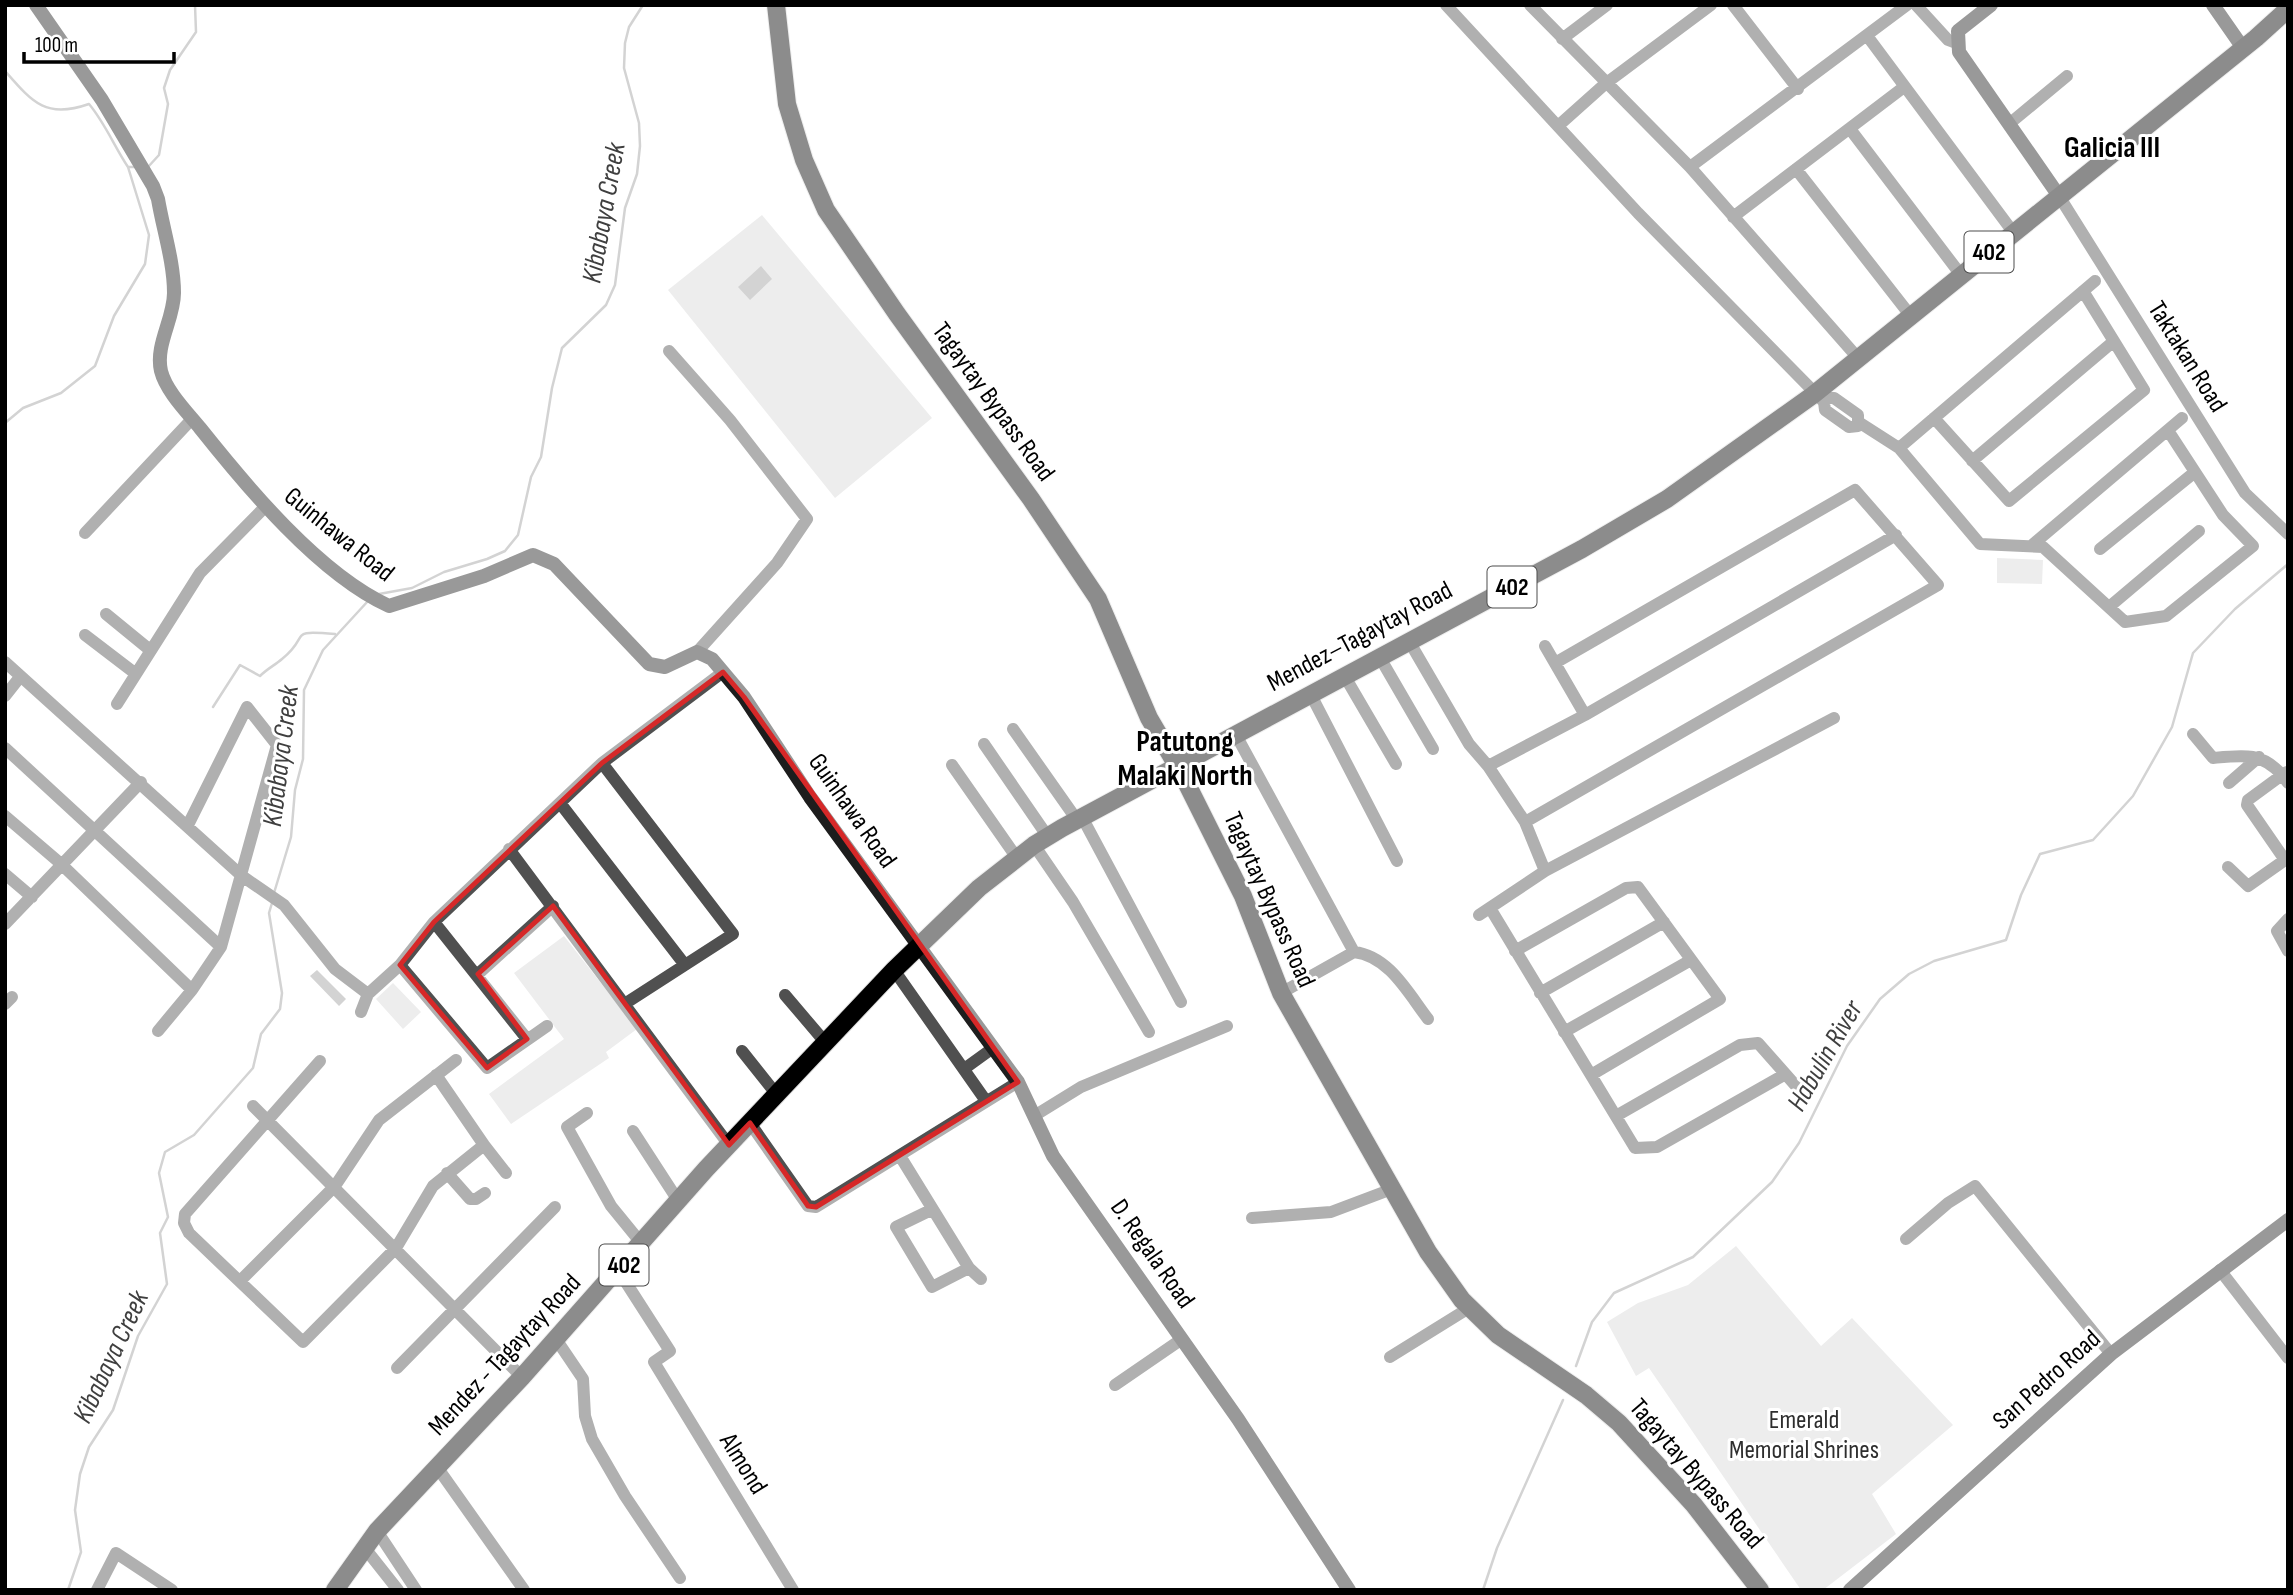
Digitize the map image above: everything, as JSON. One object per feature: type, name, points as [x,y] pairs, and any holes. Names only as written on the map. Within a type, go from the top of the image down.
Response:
[{"type":"main road","name":"Tagaytay Bypass Road","points":[[776,5],[787,104],[804,160],[826,209],[1088,584],[1114,633],[1149,719],[1243,896],[1281,993],[1440,1271],[1469,1308],[1514,1348],[1575,1387],[1619,1423],[1694,1505],[1760,1590]]},
{"type":"main road","name":"402","points":[[1858,358],[2288,9]]},
{"type":"main road","name":"Mendez–Tagaytay Road","points":[[919,945],[950,913],[1041,841],[1175,765],[1628,523],[1818,399],[1831,381],[1858,358]]},
{"type":"main road","name":"Mendez - Tagaytay Road","points":[[335,1590],[377,1531],[522,1377],[729,1145],[919,945]]},
{"type":"street","name":"Guinhawa Road","points":[[36,5],[102,100],[158,199],[174,281],[172,318],[160,359],[165,381],[192,419],[265,507],[325,562],[388,606],[484,576],[533,555],[554,564],[649,664],[665,667],[697,652],[712,659],[761,719],[810,797],[919,945]]},
{"type":"street","points":[[1446,5],[1558,127],[1818,399],[1835,398],[1858,415],[1860,423],[1899,448],[1980,544],[2043,547],[2125,622],[2166,616],[2253,547],[2223,514],[2169,432]]},
{"type":"street","points":[[1530,5],[1605,84],[1690,167],[1858,358]]},
{"type":"street","points":[[1562,39],[1607,5]]},
{"type":"street","points":[[1558,127],[1605,84],[1710,5]]},
{"type":"street","points":[[1733,5],[1798,89]]},
{"type":"street","points":[[1690,167],[1868,37],[1907,5]]},
{"type":"street","points":[[1916,5],[1948,40],[1956,43]]},
{"type":"street","points":[[1991,5],[1958,31],[1956,43],[1959,52],[2059,196]]},
{"type":"street","points":[[2213,5],[2243,48]]},
{"type":"street","points":[[1868,37],[2013,232]]},
{"type":"street","points":[[2009,124],[2067,76]]},
{"type":"street","points":[[1733,217],[1905,87]]},
{"type":"street","points":[[1850,129],[1961,275]]},
{"type":"street","points":[[1796,169],[1910,315]]},
{"type":"street","name":"Taktakan Road","points":[[2059,196],[2245,493],[2288,534]]},
{"type":"street","points":[[1899,448],[2095,281]]},
{"type":"street","points":[[1934,418],[2009,501],[2144,390],[2083,291]]},
{"type":"street","points":[[1972,461],[2114,341]]},
{"type":"street","points":[[669,351],[690,378],[730,420],[807,519],[777,563],[697,652]]},
{"type":"street","points":[[2031,546],[2169,432],[2182,418]]},
{"type":"street","points":[[85,533],[192,419]]},
{"type":"street","points":[[2100,549],[2195,472]]},
{"type":"street","points":[[1525,822],[1938,585],[1855,490],[1555,663]]},
{"type":"street","points":[[117,704],[150,650],[171,623],[200,573],[265,507]]},
{"type":"street","points":[[2109,607],[2199,531]]},
{"type":"street","points":[[1488,766],[1585,715],[1896,535]]},
{"type":"street","points":[[106,614],[150,650]]},
{"type":"street","points":[[85,635],[136,674]]},
{"type":"street","points":[[1409,641],[1469,744],[1488,766],[1525,822],[1545,871]]},
{"type":"street","points":[[1545,646],[1585,715]]},
{"type":"street","points":[[1379,656],[1433,749]]},
{"type":"street","points":[[5,662],[242,876],[284,905],[335,969],[368,994]]},
{"type":"street","points":[[361,1012],[368,994],[400,965],[434,922],[509,849],[601,763],[723,672]]},
{"type":"street","points":[[1344,675],[1396,764]]},
{"type":"street","points":[[5,696],[20,677]]},
{"type":"street","points":[[1310,693],[1397,861]]},
{"type":"street","points":[[158,1031],[192,990],[221,947],[242,876],[277,745],[247,707],[188,825]]},
{"type":"street","points":[[1784,1075],[1657,1147],[1635,1148],[1515,951],[1485,911],[1545,871],[1834,718]]},
{"type":"street","points":[[1013,729],[1079,819],[1181,1002]]},
{"type":"street","points":[[1235,733],[1354,953]]},
{"type":"street","points":[[2193,734],[2213,758],[2236,754],[2259,757],[2269,760],[2286,776],[2248,800],[2247,805],[2287,860],[2248,887],[2228,867]]},
{"type":"street","points":[[984,744],[1149,1032]]},
{"type":"street","points":[[5,748],[95,828],[221,947]]},
{"type":"street","points":[[2229,783],[2259,757]]},
{"type":"street","points":[[601,763],[733,934],[626,1003]]},
{"type":"street","points":[[952,765],[1017,858]]},
{"type":"street","points":[[5,924],[60,863],[141,782]]},
{"type":"street","points":[[560,803],[685,965]]},
{"type":"street","points":[[5,816],[60,863],[192,990]]},
{"type":"street","points":[[509,849],[729,1145]]},
{"type":"street","points":[[5,874],[32,897]]},
{"type":"street","points":[[1515,951],[1626,888],[1638,887],[1720,999],[1591,1075]]},
{"type":"street","points":[[478,974],[553,906]]},
{"type":"street","points":[[2288,919],[2277,931],[2288,951]]},
{"type":"street","points":[[434,922],[527,1039]]},
{"type":"street","points":[[1540,993],[1664,922]]},
{"type":"street","name":"D. Regala Road","points":[[919,945],[1018,1082],[1053,1156],[1238,1419],[1349,1590]]},
{"type":"street","points":[[1281,993],[1354,953],[1368,954],[1392,972],[1428,1019]]},
{"type":"street","points":[[1564,1032],[1692,960]]},
{"type":"street","points":[[400,965],[486,1068],[547,1026]]},
{"type":"street","points":[[894,970],[986,1101]]},
{"type":"street","points":[[785,995],[825,1042]]},
{"type":"street","points":[[1034,1116],[1091,1083],[1227,1026]]},
{"type":"street","points":[[1616,1116],[1740,1045],[1758,1043],[1804,1095]]},
{"type":"street","points":[[964,1069],[993,1048]]},
{"type":"street","points":[[742,1051],[777,1095]]},
{"type":"street","points":[[241,1280],[335,1186],[379,1120],[456,1060]]},
{"type":"street","points":[[320,1062],[268,1124],[185,1214],[184,1223],[189,1233],[303,1342],[396,1248],[433,1186],[484,1145]]},
{"type":"street","points":[[436,1075],[506,1173]]},
{"type":"street","points":[[750,1123],[808,1206],[816,1207],[1018,1082]]},
{"type":"street","points":[[253,1106],[522,1377]]},
{"type":"street","points":[[587,1113],[567,1127],[611,1206],[642,1244]]},
{"type":"street","points":[[633,1131],[679,1202]]},
{"type":"street","points":[[900,1156],[969,1268],[981,1279]]},
{"type":"street","points":[[447,1173],[470,1199],[476,1199],[485,1193]]},
{"type":"street","points":[[1906,1239],[1948,1203],[1975,1186],[2111,1354]]},
{"type":"street","points":[[1252,1218],[1331,1212],[1392,1189]]},
{"type":"street","points":[[397,1368],[455,1312],[555,1207]]},
{"type":"street","points":[[931,1210],[896,1227],[932,1287],[969,1268]]},
{"type":"street","name":"San Pedro Road","points":[[1850,1590],[2111,1354],[2288,1220]]},
{"type":"street","name":"Almond","points":[[618,1270],[670,1351],[654,1362],[793,1590]]},
{"type":"street","points":[[2220,1270],[2288,1358]]},
{"type":"street","points":[[1390,1357],[1469,1308]]},
{"type":"street","points":[[556,1339],[583,1379],[585,1416],[592,1439],[625,1496],[680,1578]]},
{"type":"street","points":[[1115,1385],[1182,1339]]},
{"type":"street","points":[[438,1467],[524,1590]]},
{"type":"street","points":[[377,1531],[416,1590]]},
{"type":"street","points":[[364,1547],[398,1590]]},
{"type":"street","points":[[97,1590],[116,1553],[172,1590]]},
{"type":"street","points":[[383,1571],[396,1560]]},
{"type":"highlighted area","points":[[723,672],[744,697],[1018,1082],[816,1207],[808,1206],[750,1123],[729,1145],[553,906],[478,974],[527,1039],[487,1068],[400,965],[434,922],[602,763]]},
{"type":"green space","points":[[762,215],[932,418],[835,498],[668,290]]},
{"type":"green space","points":[[1997,558],[2043,560],[2042,584],[1997,583]]},
{"type":"green space","points":[[564,936],[637,1029],[606,1052],[609,1058],[511,1124],[489,1094],[564,1039],[514,973]]},
{"type":"green space","points":[[393,983],[421,1012],[403,1029],[376,999]]},
{"type":"green space","name":"Emerald Memorial Shrines","points":[[1736,1246],[1821,1346],[1852,1318],[1953,1425],[1872,1494],[1896,1534],[1823,1590],[1801,1590],[1649,1368],[1636,1376],[1607,1322],[1638,1303],[1688,1285]]},
{"type":"shaded area","points":[[761,266],[772,279],[750,300],[738,287]]},
{"type":"shaded area","points":[[317,970],[346,999],[339,1006],[310,976]]},
{"type":"waterway","name":"Kibabaya Creek","points":[[148,167],[159,155],[168,104],[164,88],[170,70],[196,32],[195,5]]},
{"type":"waterway","name":"Kibabaya Creek","points":[[379,594],[412,588],[444,572],[487,559],[505,551],[518,535],[531,477],[541,457],[552,388],[562,348],[606,305],[615,285],[625,208],[637,174],[640,146],[639,123],[624,68],[625,43],[629,27],[643,5]]},
{"type":"waterway","name":"Kibabaya Creek","points":[[5,71],[24,92],[51,109],[62,110],[89,104],[128,167],[135,167]]},
{"type":"waterway","points":[[5,423],[23,408],[61,393],[95,366],[114,316],[145,264],[149,235],[128,167]]},
{"type":"waterway","name":"Habulin River","points":[[1576,1366],[1592,1322],[1614,1293],[1693,1257],[1772,1182],[1799,1143],[1847,1046],[1880,999],[1909,974],[1934,961],[2006,940],[2021,895],[2040,854],[2093,840],[2133,796],[2172,727],[2193,653],[2235,609],[2288,564]]},
{"type":"waterway","name":"Kibabaya Creek","points":[[274,893],[291,837],[295,790],[303,759],[304,690],[323,650],[368,601]]},
{"type":"waterway","points":[[213,707],[240,665],[260,676],[291,651],[304,634],[335,634]]},
{"type":"waterway","name":"Kibabaya Creek","points":[[68,1590],[81,1552],[75,1510],[80,1474],[89,1447],[113,1410],[138,1336],[167,1284],[160,1233],[168,1217],[159,1173],[165,1152],[194,1135],[253,1068],[261,1034],[280,1009],[282,993],[269,913],[272,903]]},
{"type":"waterway","name":"Habulin River","points":[[1483,1590],[1497,1548],[1563,1400]]},
{"type":"district","name":"Galicia III","points":[[2112,148]]},
{"type":"district","name":"Patutong Malaki North","points":[[1185,759]]}]
